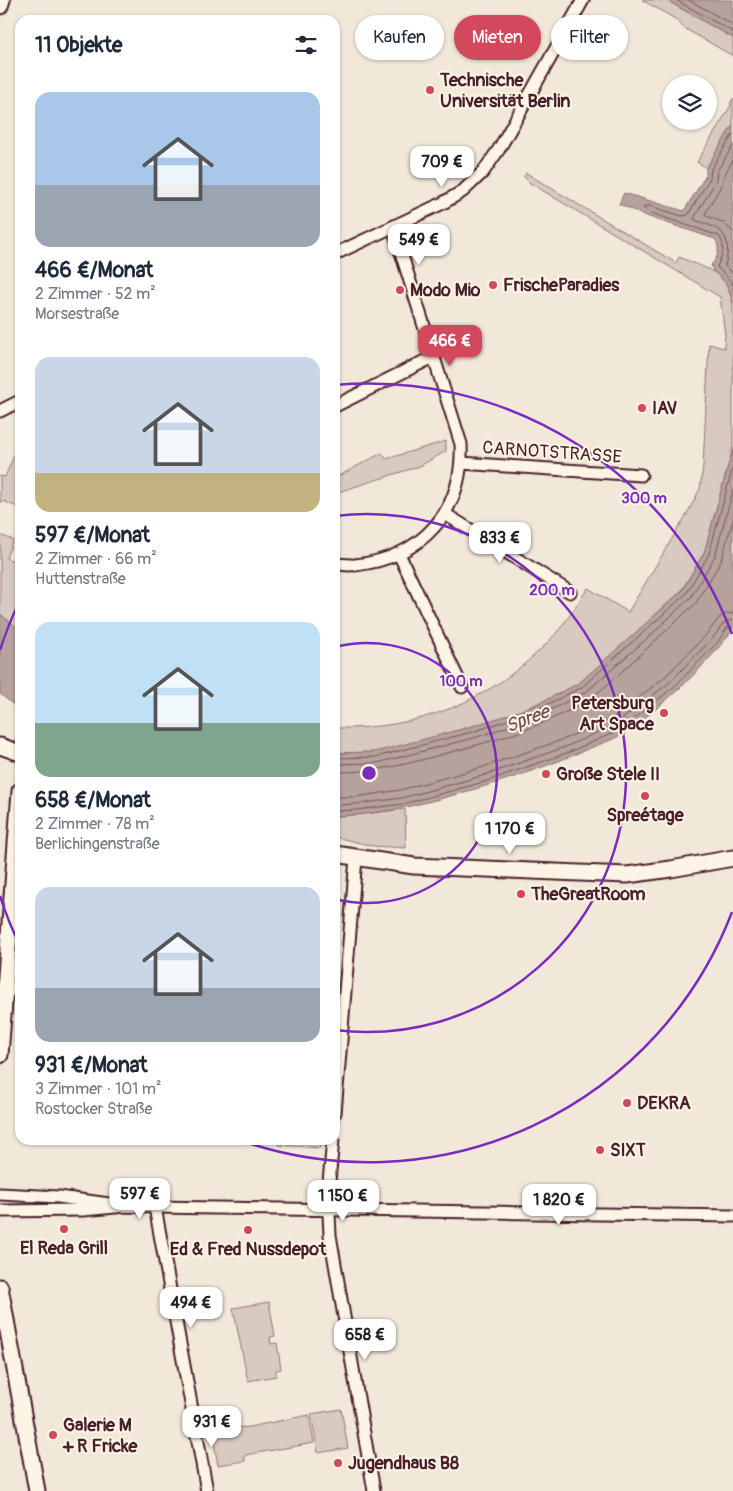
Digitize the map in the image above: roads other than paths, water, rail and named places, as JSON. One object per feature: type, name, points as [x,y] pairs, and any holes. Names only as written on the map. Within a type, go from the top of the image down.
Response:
[{"type":"main road","points":[[0,6],[2,0]]},
{"type":"main road","points":[[0,746],[15,751]]},
{"type":"main road","points":[[0,1055],[13,990],[4,962],[15,844]]},
{"type":"main road","points":[[340,855],[422,866],[627,875],[733,858]]},
{"type":"main road","points":[[0,1287],[37,1491]]},
{"type":"street","points":[[340,252],[443,203],[463,191],[483,172],[496,155],[583,0]]},
{"type":"street","points":[[340,564],[353,565],[377,562],[399,554],[425,536],[445,514],[458,484],[461,444],[393,227]]},
{"type":"street","points":[[340,404],[434,357]]},
{"type":"street","points":[[0,411],[15,404]]},
{"type":"street","name":"CARNOTSTRASSE","points":[[461,459],[641,476]]},
{"type":"street","points":[[445,514],[570,592]]},
{"type":"street","points":[[399,554],[462,687]]},
{"type":"street","points":[[340,1025],[356,858]]},
{"type":"street","points":[[333,1145],[328,1192],[330,1237],[374,1491]]},
{"type":"street","points":[[0,1194],[59,1197],[126,1206]]},
{"type":"street","points":[[0,1211],[83,1210],[126,1206],[155,1206],[733,1216]]},
{"type":"street","points":[[155,1206],[207,1491]]},
{"type":"water","points":[[666,0],[733,0],[733,38]]},
{"type":"water","points":[[733,125],[733,303],[726,282],[713,271],[711,265],[718,253],[715,239],[649,217],[619,204],[624,193],[684,211],[706,175],[706,168]]},
{"type":"water","name":"Spree","points":[[733,448],[733,629],[697,672],[639,722],[609,741],[551,764],[487,786],[395,809],[340,816],[340,753],[375,752],[470,727],[532,707],[579,683],[682,591],[704,553]]},
{"type":"water","points":[[0,614],[15,626],[15,706],[0,694]]},
{"type":"place","name":"Technische Universität Berlin","points":[[430,90]]},
{"type":"place","name":"FrischeParadies","points":[[493,285]]},
{"type":"place","name":"Modo Mio","points":[[400,290]]},
{"type":"place","name":"IAV","points":[[642,408]]},
{"type":"place","name":"Petersburg Art Space","points":[[664,713]]},
{"type":"place","name":"Große Stele II","points":[[546,774]]},
{"type":"place","name":"Spreétage","points":[[645,796]]},
{"type":"place","name":"TheGreatRoom","points":[[521,894]]},
{"type":"place","name":"DEKRA","points":[[627,1103]]},
{"type":"place","name":"SIXT","points":[[600,1150]]},
{"type":"place","name":"El Reda Grill","points":[[64,1229]]},
{"type":"place","name":"Ed & Fred Nussdepot","points":[[248,1230]]},
{"type":"place","name":"Galerie M + R Fricke","points":[[53,1435]]},
{"type":"place","name":"Jugendhaus B8","points":[[338,1463]]}]
